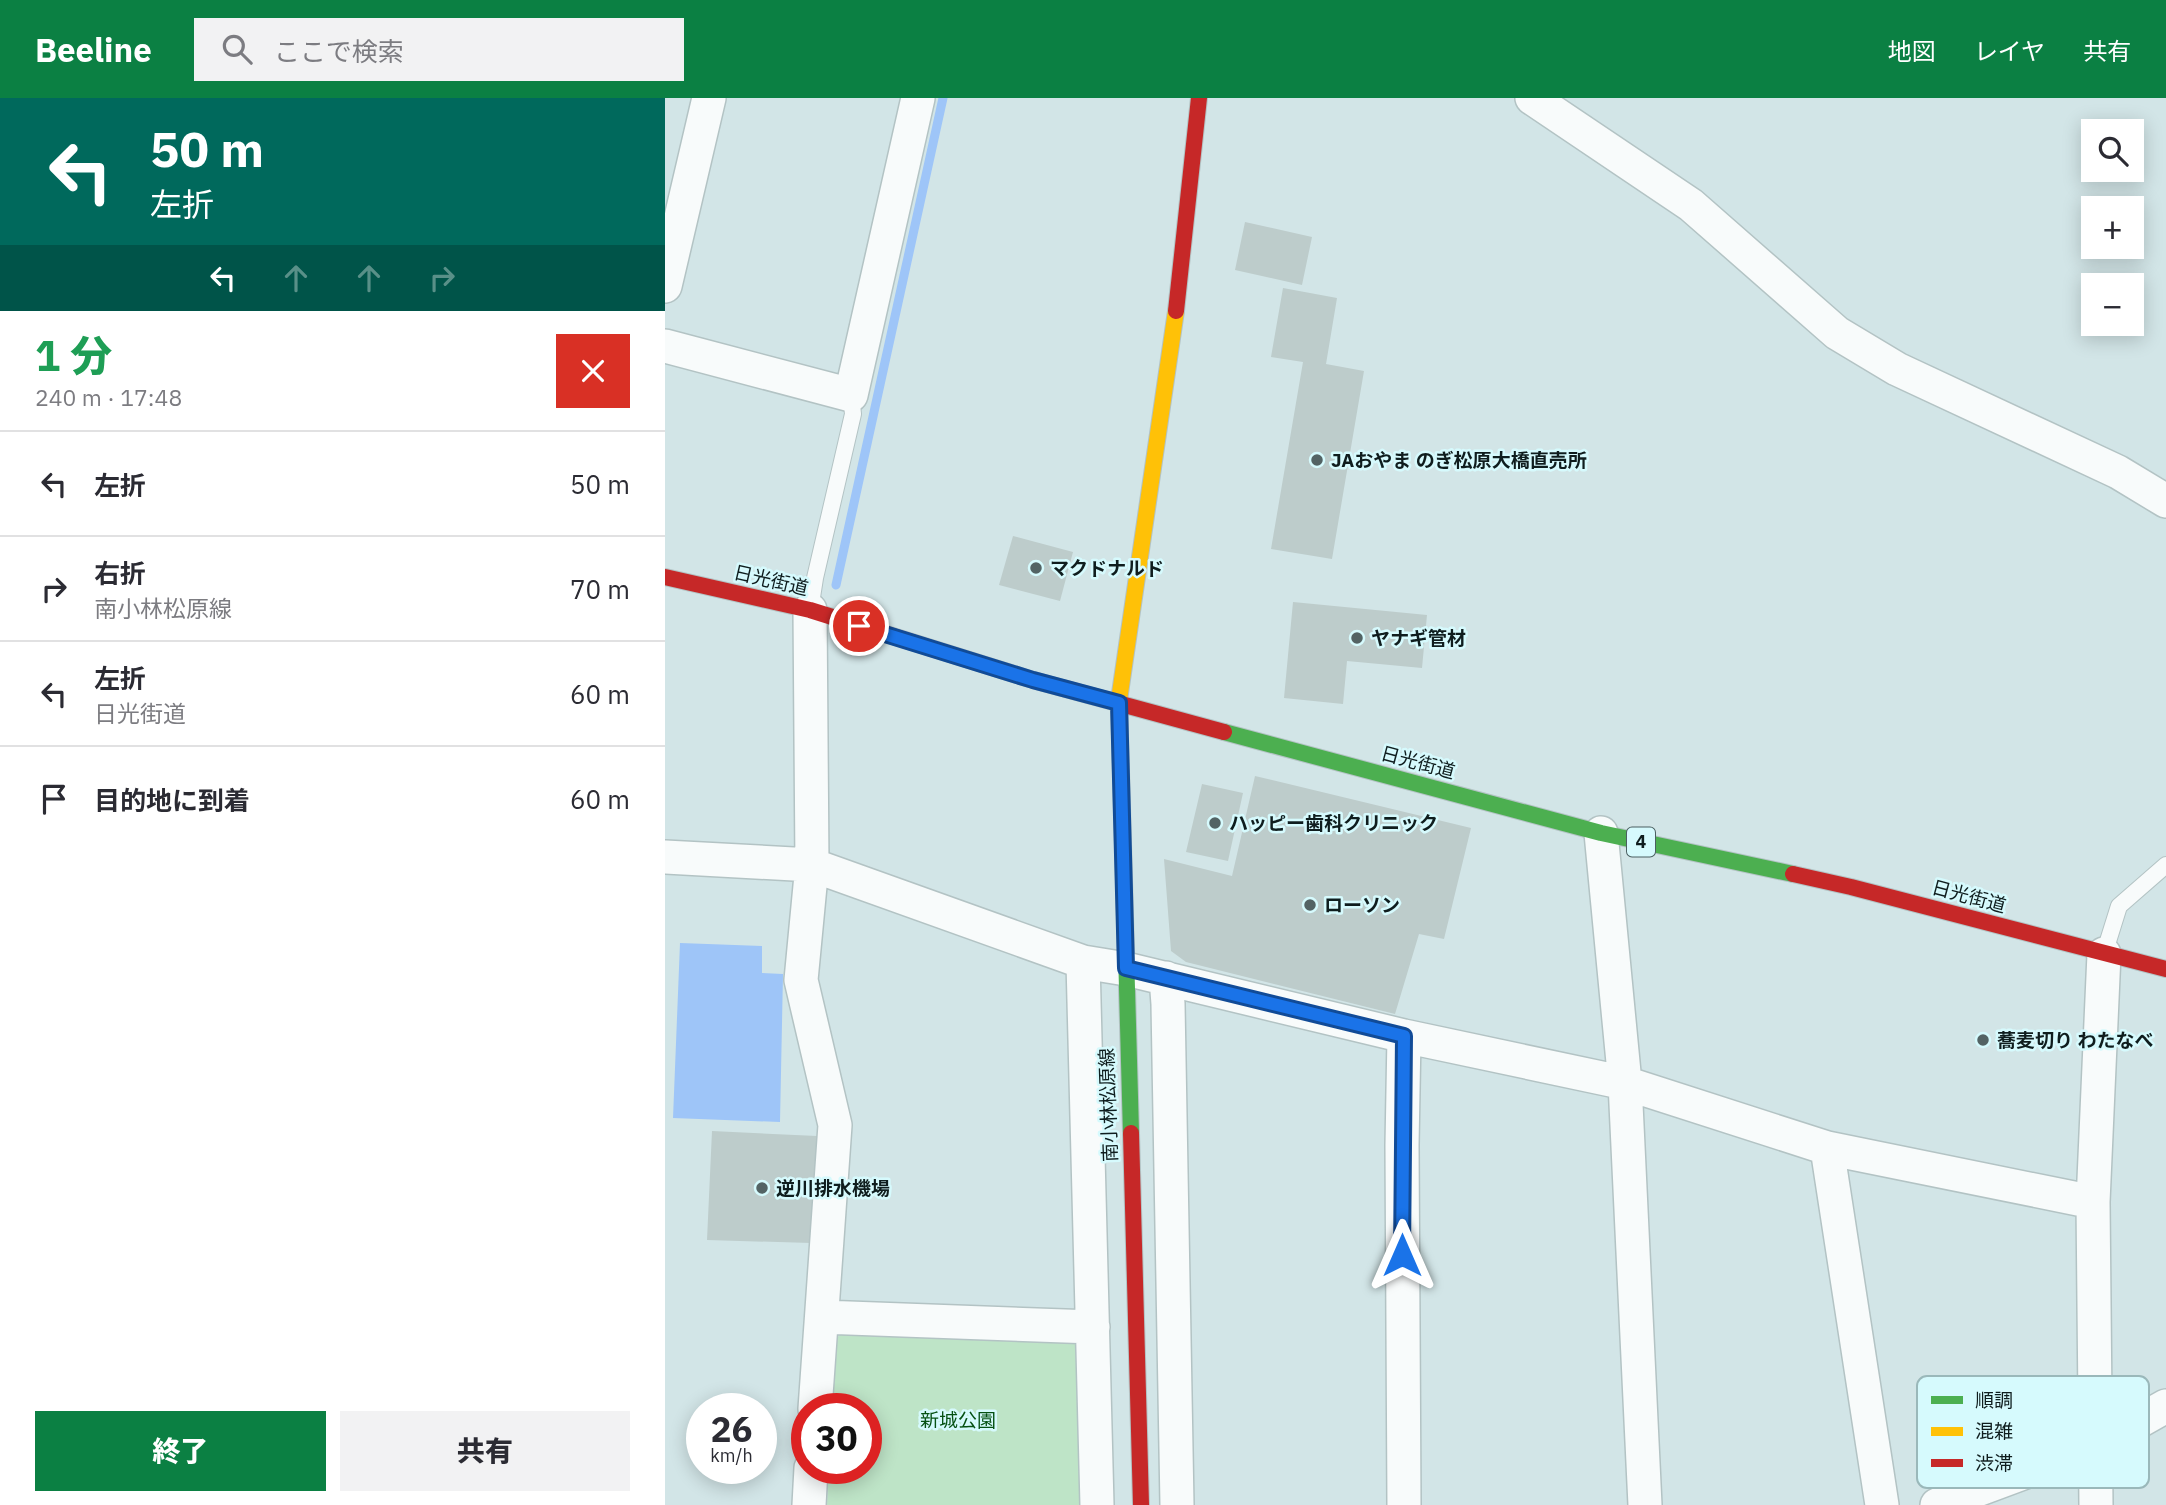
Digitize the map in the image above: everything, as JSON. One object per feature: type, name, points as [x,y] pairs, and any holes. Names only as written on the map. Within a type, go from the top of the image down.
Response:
[{"type":"main road","name":"南小林松原線","points":[[1141,1505],[1119,703],[1174,328],[1199,98]]},
{"type":"main road","name":"日光街道","points":[[665,576],[810,610],[1033,680],[1601,833],[1851,887],[2166,969]]},
{"type":"street","points":[[665,286],[709,98]]},
{"type":"street","points":[[665,346],[851,394],[918,98]]},
{"type":"street","points":[[1532,98],[1691,205],[1837,333],[1897,369],[2118,472],[2166,501]]},
{"type":"street","points":[[810,610],[812,865],[801,980],[835,1125],[816,1393]]},
{"type":"street","points":[[1601,833],[1625,1083],[1645,1505]]},
{"type":"street","points":[[665,857],[812,865],[1083,962],[1126,968],[1404,1036],[1625,1083],[1827,1147],[2093,1202]]},
{"type":"street","points":[[2094,1376],[2093,1202],[2104,954]]},
{"type":"street","points":[[1083,962],[1097,1505]]},
{"type":"street","points":[[1166,978],[1177,1505]]},
{"type":"street","points":[[1404,1036],[1404,1505]]},
{"type":"street","points":[[1827,1147],[1882,1505]]},
{"type":"street","points":[[822,1317],[1093,1328]]},
{"type":"street","points":[[2149,1416],[2166,1406]]},
{"type":"street","points":[[809,1505],[810,1484]]},
{"type":"street","points":[[1937,1505],[1983,1488]]},
{"type":"lane","points":[[810,610],[853,414],[851,394]]},
{"type":"lane","points":[[2104,954],[2119,906],[2166,865]]},
{"type":"green space","name":"新城公園","points":[[846,1330],[1071,1337],[1084,1350],[1082,1505],[827,1505],[828,1484],[882,1484],[882,1393],[832,1393],[834,1340]]},
{"type":"water","points":[[680,943],[762,946],[762,973],[783,974],[780,1122],[673,1118]]},
{"type":"building","points":[[1245,222],[1312,237],[1302,285],[1235,270]]},
{"type":"building","name":"JAおやま のぎ松原大橋直売所","points":[[1283,288],[1337,298],[1326,364],[1364,371],[1332,559],[1271,549],[1303,362],[1271,357]]},
{"type":"building","name":"マクドナルド","points":[[1013,536],[1073,552],[1060,601],[999,585]]},
{"type":"building","name":"ヤナギ管材","points":[[1293,602],[1427,615],[1422,668],[1347,661],[1343,704],[1284,698]]},
{"type":"building","name":"ローソン","points":[[1255,776],[1471,828],[1444,939],[1419,934],[1395,1014],[1186,962],[1171,951],[1164,859],[1232,876]]},
{"type":"building","name":"ハッピー歯科クリニック","points":[[1202,784],[1243,793],[1228,861],[1186,852]]},
{"type":"building","name":"逆川排水機場","points":[[712,1131],[817,1136],[811,1243],[707,1240]]},
{"type":"waterway","points":[[836,585],[943,98]]},
{"type":"traffic: fast","points":[[1119,700],[1131,1133]]},
{"type":"traffic: fast","points":[[1224,732],[1601,833],[1793,874]]},
{"type":"traffic: slow","points":[[1119,700],[1176,311]]},
{"type":"traffic: jam","points":[[1176,311],[1199,98]]},
{"type":"traffic: jam","points":[[665,577],[810,610],[1033,680],[1224,732]]},
{"type":"traffic: jam","points":[[1793,874],[2166,969]]},
{"type":"traffic: jam","points":[[1131,1133],[1141,1505]]},
{"type":"place","name":"JAおやま のぎ松原大橋直売所","points":[[1317,460]]},
{"type":"place","name":"マクドナルド","points":[[1036,568]]},
{"type":"place","name":"ヤナギ管材","points":[[1357,638]]},
{"type":"place","name":"ハッピー歯科クリニック","points":[[1215,823]]},
{"type":"place","name":"ローソン","points":[[1310,905]]},
{"type":"place","name":"蕎麦切り わたなべ","points":[[1983,1040]]},
{"type":"place","name":"逆川排水機場","points":[[762,1188]]},
{"type":"route","points":[[859,626],[1033,680],[1119,703],[1126,968],[1404,1036],[1402,1255]]}]
